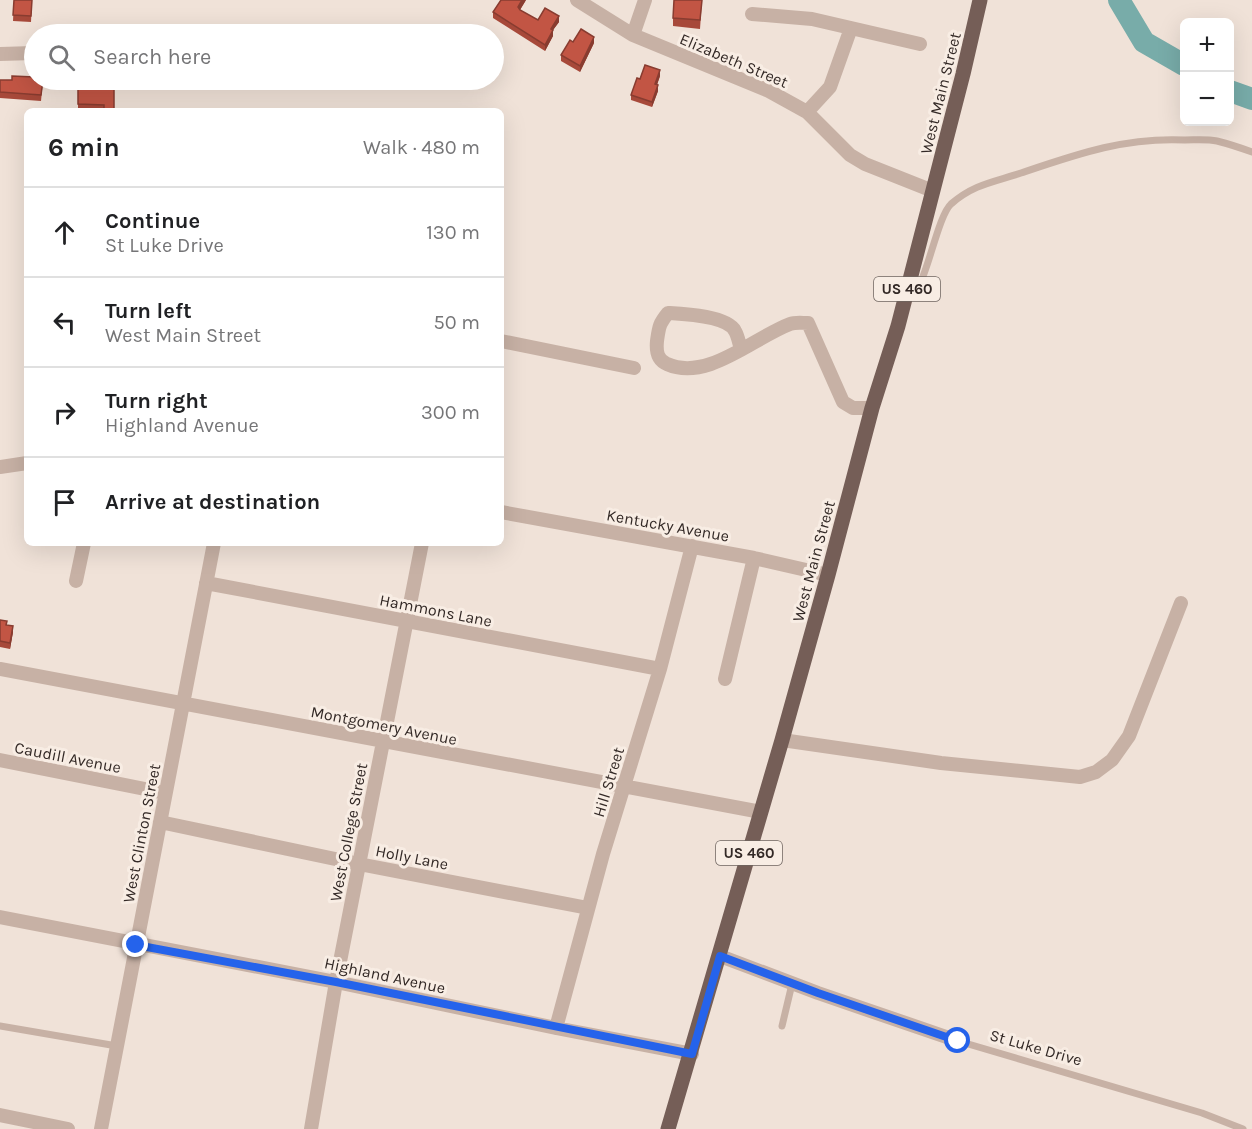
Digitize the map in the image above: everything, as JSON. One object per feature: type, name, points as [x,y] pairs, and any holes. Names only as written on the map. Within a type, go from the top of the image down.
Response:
[{"type":"main road","name":"West Main Street","points":[[668,1129],[692,1054],[782,740],[872,408],[898,326],[980,0]]},
{"type":"street","name":"Elizabeth Street","points":[[577,0],[633,35],[769,91],[807,112],[850,156],[933,191]]},
{"type":"street","points":[[633,35],[645,0]]},
{"type":"street","points":[[752,14],[812,19],[920,44]]},
{"type":"street","points":[[807,112],[830,87],[851,28]]},
{"type":"street","points":[[0,54],[24,53]]},
{"type":"street","points":[[741,349],[735,330],[727,322],[668,312],[660,323],[656,352],[662,362],[675,368],[690,370],[708,366],[792,323],[808,323],[843,402],[853,408],[872,408]]},
{"type":"street","points":[[504,342],[634,369]]},
{"type":"street","points":[[0,467],[24,463]]},
{"type":"street","name":"Kentucky Avenue","points":[[504,513],[692,546],[828,575]]},
{"type":"street","points":[[76,581],[83,546]]},
{"type":"street","name":"West Clinton Street","points":[[101,1129],[213,546]]},
{"type":"street","name":"West College Street","points":[[311,1129],[336,982],[421,546]]},
{"type":"street","name":"Hill Street","points":[[556,1028],[588,908],[660,669],[692,546]]},
{"type":"street","points":[[725,679],[754,558]]},
{"type":"street","name":"Hammons Lane","points":[[206,583],[660,669]]},
{"type":"street","points":[[782,740],[940,763],[1080,777],[1096,772],[1112,760],[1129,736],[1181,603]]},
{"type":"street","name":"Montgomery Avenue","points":[[0,669],[761,812]]},
{"type":"street","name":"Caudill Avenue","points":[[0,760],[165,793]]},
{"type":"street","name":"Holly Lane","points":[[160,822],[359,864],[588,908]]},
{"type":"street","name":"Highland Avenue","points":[[0,917],[692,1054]]},
{"type":"street","name":"St Luke Drive","points":[[720,956],[792,984],[958,1041]]},
{"type":"street","points":[[0,1115],[68,1129]]},
{"type":"lane","points":[[907,289],[918,288],[926,275],[943,217],[950,205],[979,184],[998,180],[1092,149],[1126,142],[1167,139],[1216,141],[1252,152]]},
{"type":"lane","points":[[782,1026],[792,984]]},
{"type":"lane","points":[[0,1026],[117,1046]]},
{"type":"lane","name":"St Luke Drive","points":[[958,1041],[1202,1113],[1243,1129]]},
{"type":"building","points":[[14,0],[32,0],[31,16],[13,15]]},
{"type":"building","points":[[501,0],[522,0],[518,7],[520,10],[538,20],[545,8],[559,16],[545,45],[493,12]]},
{"type":"building","points":[[674,0],[702,0],[700,20],[673,18]]},
{"type":"building","points":[[581,29],[594,37],[580,66],[561,55],[570,40],[573,42]]},
{"type":"building","points":[[645,65],[660,70],[652,102],[631,95]]},
{"type":"building","points":[[12,76],[24,77],[24,90],[42,90],[41,95],[0,92],[0,80],[12,80]]},
{"type":"building","points":[[78,90],[114,90],[114,108],[104,108],[104,105],[78,104]]},
{"type":"building","points":[[0,620],[7,621],[6,625],[13,626],[10,643],[0,641]]},
{"type":"waterway","points":[[1119,0],[1144,42],[1180,63]]},
{"type":"waterway","points":[[1234,92],[1252,99]]},
{"type":"route","points":[[136,945],[336,982],[692,1054],[720,956],[900,1023],[958,1041]]}]
